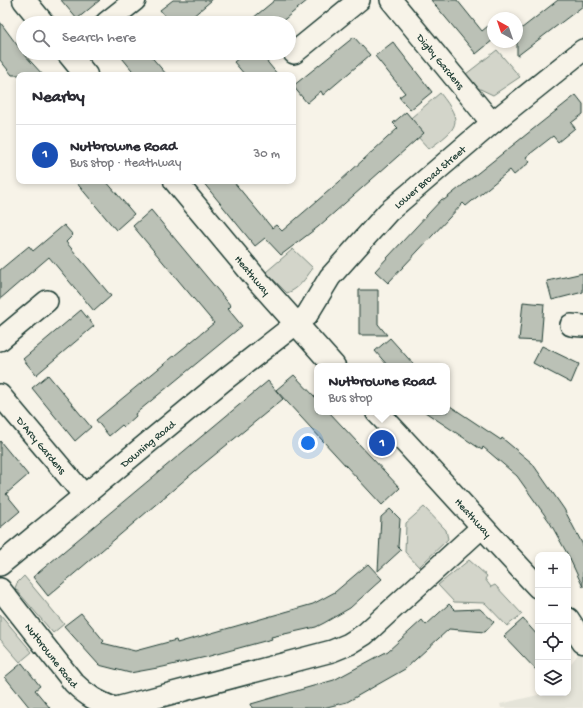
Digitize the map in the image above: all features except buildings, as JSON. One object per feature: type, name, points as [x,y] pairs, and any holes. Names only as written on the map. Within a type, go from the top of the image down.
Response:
[{"type":"main road","points":[[24,0],[37,16]]},
{"type":"main road","points":[[75,60],[84,72]]},
{"type":"main road","name":"Heathway","points":[[178,184],[331,363]]},
{"type":"main road","name":"Heathway","points":[[380,415],[414,450],[482,528],[535,584]]},
{"type":"main road","points":[[571,624],[583,642]]},
{"type":"street","points":[[115,16],[135,0]]},
{"type":"street","points":[[296,51],[359,0]]},
{"type":"street","name":"Digby Gardens","points":[[391,0],[492,123]]},
{"type":"street","name":"Lower Broad Street","points":[[296,323],[307,315],[330,277],[388,212],[492,123],[583,50]]},
{"type":"street","points":[[0,340],[47,301]]},
{"type":"street","name":"Downing Road","points":[[0,565],[296,323]]},
{"type":"street","name":"D'Arcy Gardens","points":[[0,395],[84,495]]},
{"type":"street","name":"Nutbrowne Road","points":[[0,589],[79,688],[97,702],[115,708],[332,651],[349,644],[378,622],[482,528]]},
{"type":"shaded area","points":[[497,50],[520,77],[493,95],[478,88],[466,74]]},
{"type":"shaded area","points":[[440,93],[453,112],[455,119],[454,125],[446,136],[429,149],[405,123]]},
{"type":"shaded area","points":[[293,249],[313,268],[298,286],[287,293],[266,272]]},
{"type":"shaded area","points":[[424,507],[446,530],[448,539],[419,567],[405,552],[406,523]]},
{"type":"shaded area","points":[[469,560],[487,576],[485,579],[491,587],[495,585],[522,614],[507,626],[485,603],[454,602],[438,585]]},
{"type":"shaded area","points":[[24,576],[64,624],[53,633],[15,588],[17,583]]},
{"type":"shaded area","points":[[0,614],[32,652],[20,662],[0,639]]},
{"type":"shaded area","points":[[583,648],[583,708],[501,708],[500,704],[535,696],[571,696],[571,663]]},
{"type":"place","name":"Nutbrowne Road","points":[[382,443]]}]
